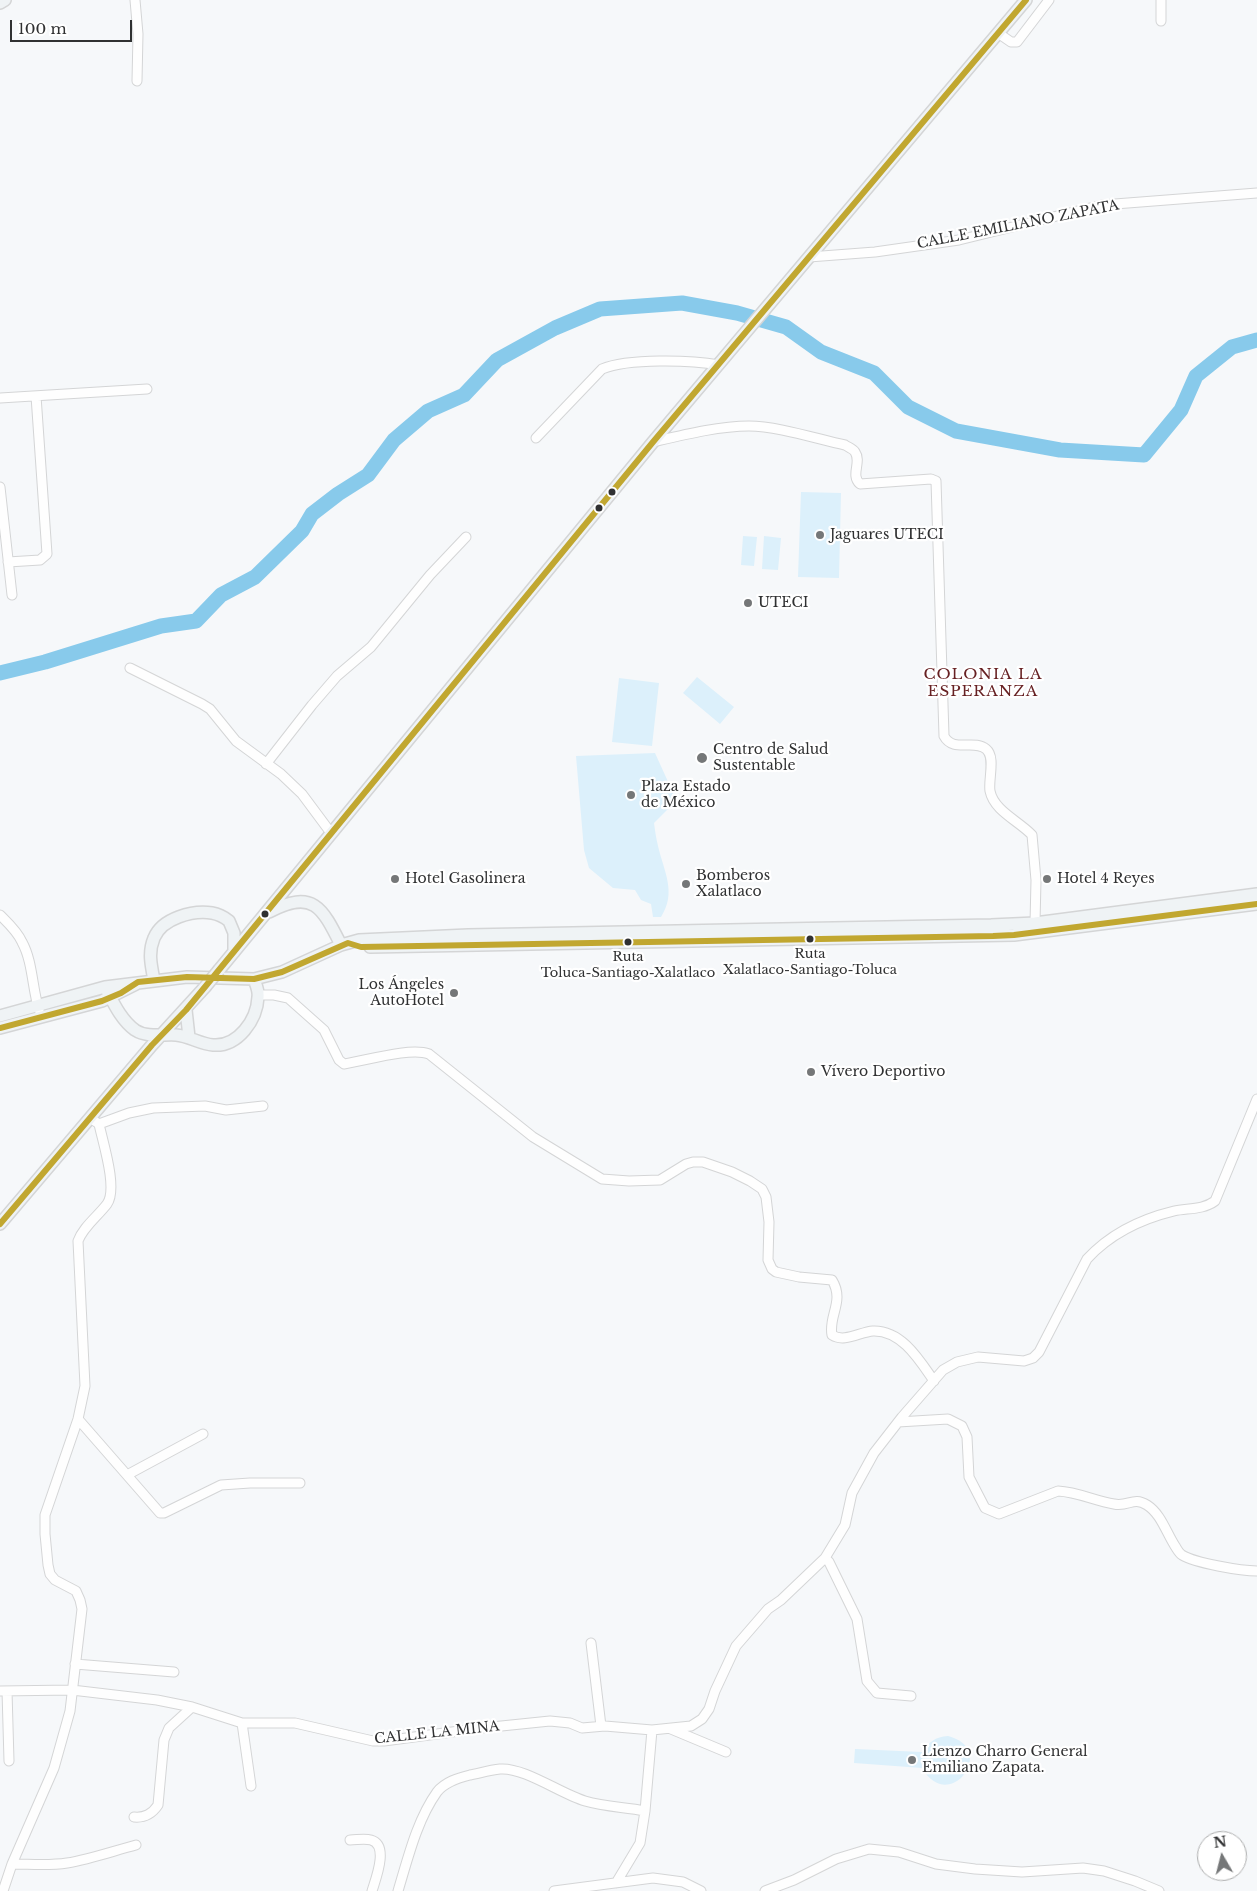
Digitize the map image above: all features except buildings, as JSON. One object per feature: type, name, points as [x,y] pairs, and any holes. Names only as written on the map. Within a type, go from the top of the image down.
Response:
[{"type":"main road","points":[[0,3],[5,0]]},
{"type":"main road","points":[[0,1224],[94,1121],[161,1036],[186,1010],[654,442],[1026,0]]},
{"type":"main road","points":[[0,1028],[39,1012],[138,982],[202,976],[254,979],[282,972],[345,944],[359,940],[468,935],[992,926],[1035,923],[1257,894]]},
{"type":"main road","points":[[265,914],[284,904],[296,901],[312,904],[325,915],[345,944],[361,947],[994,936],[1257,904]]},
{"type":"main road","points":[[154,980],[150,952],[154,936],[164,925],[184,915],[199,912],[213,913],[230,921],[234,933],[234,952]]},
{"type":"main road","points":[[108,992],[121,1015],[138,1032],[161,1036],[178,1035],[214,1045],[222,1044],[239,1036],[254,1017],[259,995],[254,979]]},
{"type":"main road","points":[[186,1010],[189,1037]]},
{"type":"main road","points":[[0,1016],[39,1012]]},
{"type":"street","points":[[135,0],[138,34],[137,80]]},
{"type":"street","points":[[998,33],[1011,42],[1017,42],[1049,0]]},
{"type":"street","points":[[1161,0],[1162,21]]},
{"type":"street","name":"CALLE EMILIANO ZAPATA","points":[[809,257],[875,252],[959,240],[1102,205],[1257,193]]},
{"type":"street","points":[[536,438],[602,370],[611,366],[636,362],[693,362],[719,365]]},
{"type":"street","points":[[0,398],[147,389]]},
{"type":"street","points":[[8,562],[40,560],[47,554],[36,396]]},
{"type":"street","points":[[654,442],[729,428],[749,426],[767,428],[845,445],[852,449],[856,452],[856,480],[860,484],[931,479],[936,481],[944,736],[947,742],[954,745],[986,749],[990,754],[990,790],[993,800],[1032,835],[1036,880],[1035,923]]},
{"type":"street","points":[[0,487],[12,595]]},
{"type":"street","points":[[266,764],[337,676],[371,647],[430,575],[466,536]]},
{"type":"street","points":[[130,668],[210,709],[236,741],[281,774],[302,794],[331,833]]},
{"type":"street","points":[[0,915],[14,928],[23,942],[39,1012]]},
{"type":"street","points":[[259,995],[274,995],[288,998],[324,1030],[339,1060],[344,1064],[411,1052],[429,1054],[533,1137],[602,1179],[629,1181],[660,1180],[686,1164],[703,1162],[732,1172],[750,1181],[762,1189],[766,1196],[770,1222],[768,1260],[772,1269],[776,1272],[799,1277],[832,1280],[837,1299],[831,1327],[832,1335],[841,1338],[874,1331],[892,1336],[904,1344],[918,1358],[934,1381]]},
{"type":"street","name":"CALLE LA MINA","points":[[4,1691],[72,1690],[157,1700],[192,1707],[242,1722],[295,1723],[373,1741],[545,1722],[564,1722],[582,1728],[626,1726],[652,1730],[691,1726],[702,1719],[709,1709],[715,1691],[736,1646],[768,1609],[781,1600],[825,1558],[846,1525],[852,1493],[874,1452],[943,1370],[957,1362],[978,1356],[1024,1361],[1033,1358],[1039,1352],[1086,1259],[1094,1250],[1121,1231],[1137,1224],[1173,1211],[1209,1205],[1214,1201],[1257,1099]]},
{"type":"street","points":[[3,1891],[12,1864],[54,1768],[70,1711],[82,1608],[76,1591],[55,1580],[50,1574],[45,1515],[78,1419],[85,1386],[78,1241],[81,1234],[110,1199],[111,1191],[110,1180],[94,1121],[153,1108],[205,1106],[226,1110],[263,1106]]},
{"type":"street","points":[[78,1419],[162,1513],[221,1485],[300,1483]]},
{"type":"street","points":[[898,1422],[948,1419],[962,1426],[967,1437],[969,1477],[985,1508],[999,1514],[1058,1492],[1068,1492],[1116,1505],[1139,1500],[1153,1509],[1181,1554],[1191,1559],[1240,1570],[1257,1571]]},
{"type":"street","points":[[127,1475],[203,1434]]},
{"type":"street","points":[[825,1558],[857,1619],[867,1681],[877,1693],[911,1696]]},
{"type":"street","points":[[591,1643],[601,1726]]},
{"type":"street","points":[[75,1664],[174,1672]]},
{"type":"street","points":[[4,1691],[8,1761]]},
{"type":"street","points":[[134,1817],[142,1818],[149,1815],[158,1805],[164,1740],[169,1728],[192,1707]]},
{"type":"street","points":[[242,1722],[251,1786]]},
{"type":"street","points":[[669,1728],[726,1752]]},
{"type":"street","points":[[616,1883],[640,1843],[645,1811],[652,1730]]},
{"type":"street","points":[[398,1891],[420,1826],[437,1792],[450,1782],[466,1776],[506,1769],[535,1779],[571,1797],[645,1811]]},
{"type":"street","points":[[350,1840],[369,1839],[377,1842],[380,1848],[379,1866],[372,1891]]},
{"type":"street","points":[[12,1864],[47,1865],[66,1863],[136,1845]]},
{"type":"street","points":[[766,1891],[794,1880],[836,1859],[869,1849],[899,1852],[936,1864],[975,1869],[1022,1872],[1083,1868],[1104,1871],[1159,1891]]},
{"type":"street","points":[[554,1891],[653,1878],[683,1882],[701,1891]]},
{"type":"shaded area","name":"Jaguares UTECI","points":[[801,492],[841,493],[839,578],[798,577]]},
{"type":"shaded area","points":[[743,536],[757,537],[754,566],[741,565]]},
{"type":"shaded area","points":[[764,536],[781,538],[778,570],[762,569]]},
{"type":"shaded area","points":[[697,677],[734,707],[720,724],[683,693]]},
{"type":"shaded area","points":[[619,678],[659,683],[652,746],[612,742]]},
{"type":"shaded area","points":[[655,753],[675,797],[672,805],[654,823],[669,890],[666,908],[661,917],[653,917],[651,904],[641,900],[635,890],[613,888],[589,868],[584,850],[576,756]]},
{"type":"shaded area","name":"Lienzo Charro General Emiliano Zapata.","points":[[948,1736],[963,1743],[969,1753],[969,1764],[964,1775],[956,1782],[945,1785],[933,1781],[922,1768],[854,1763],[855,1749],[922,1752],[933,1741]]},
{"type":"waterway","points":[[0,673],[45,662],[161,626],[196,621],[221,595],[255,577],[302,531],[312,514],[338,494],[368,475],[394,440],[428,411],[464,395],[497,360],[555,328],[600,309],[682,303],[737,313],[786,327],[821,352],[874,373],[908,407],[956,431],[1060,450],[1144,455],[1181,410],[1196,376],[1232,347],[1257,340]]},
{"type":"transit line","points":[[0,1224],[152,1045],[186,1010],[653,442],[1026,0]]},
{"type":"transit line","points":[[0,1028],[102,1001],[121,993],[138,982],[187,977],[254,979],[282,972],[348,943],[361,947],[993,936],[1014,935],[1257,904]]},
{"type":"place","name":"Jaguares UTECI","points":[[820,535]]},
{"type":"place","name":"UTECI","points":[[748,603]]},
{"type":"place","name":"Centro de Salud Sustentable","points":[[702,758]]},
{"type":"place","name":"Plaza Estado de México","points":[[631,795]]},
{"type":"place","name":"Hotel Gasolinera","points":[[395,879]]},
{"type":"place","name":"Hotel 4 Reyes","points":[[1047,879]]},
{"type":"place","name":"Bomberos Xalatlaco","points":[[686,884]]},
{"type":"place","name":"Ruta Xalatlaco-Santiago-Toluca","points":[[810,939]]},
{"type":"place","name":"Ruta Toluca-Santiago-Xalatlaco","points":[[628,942]]},
{"type":"place","name":"Los Ángeles AutoHotel","points":[[454,993]]},
{"type":"place","name":"Vívero Deportivo","points":[[811,1072]]},
{"type":"place","name":"Lienzo Charro General Emiliano Zapata.","points":[[912,1760]]},
{"type":"district","name":"COLONIA LA ESPERANZA","points":[[983,684]]}]
